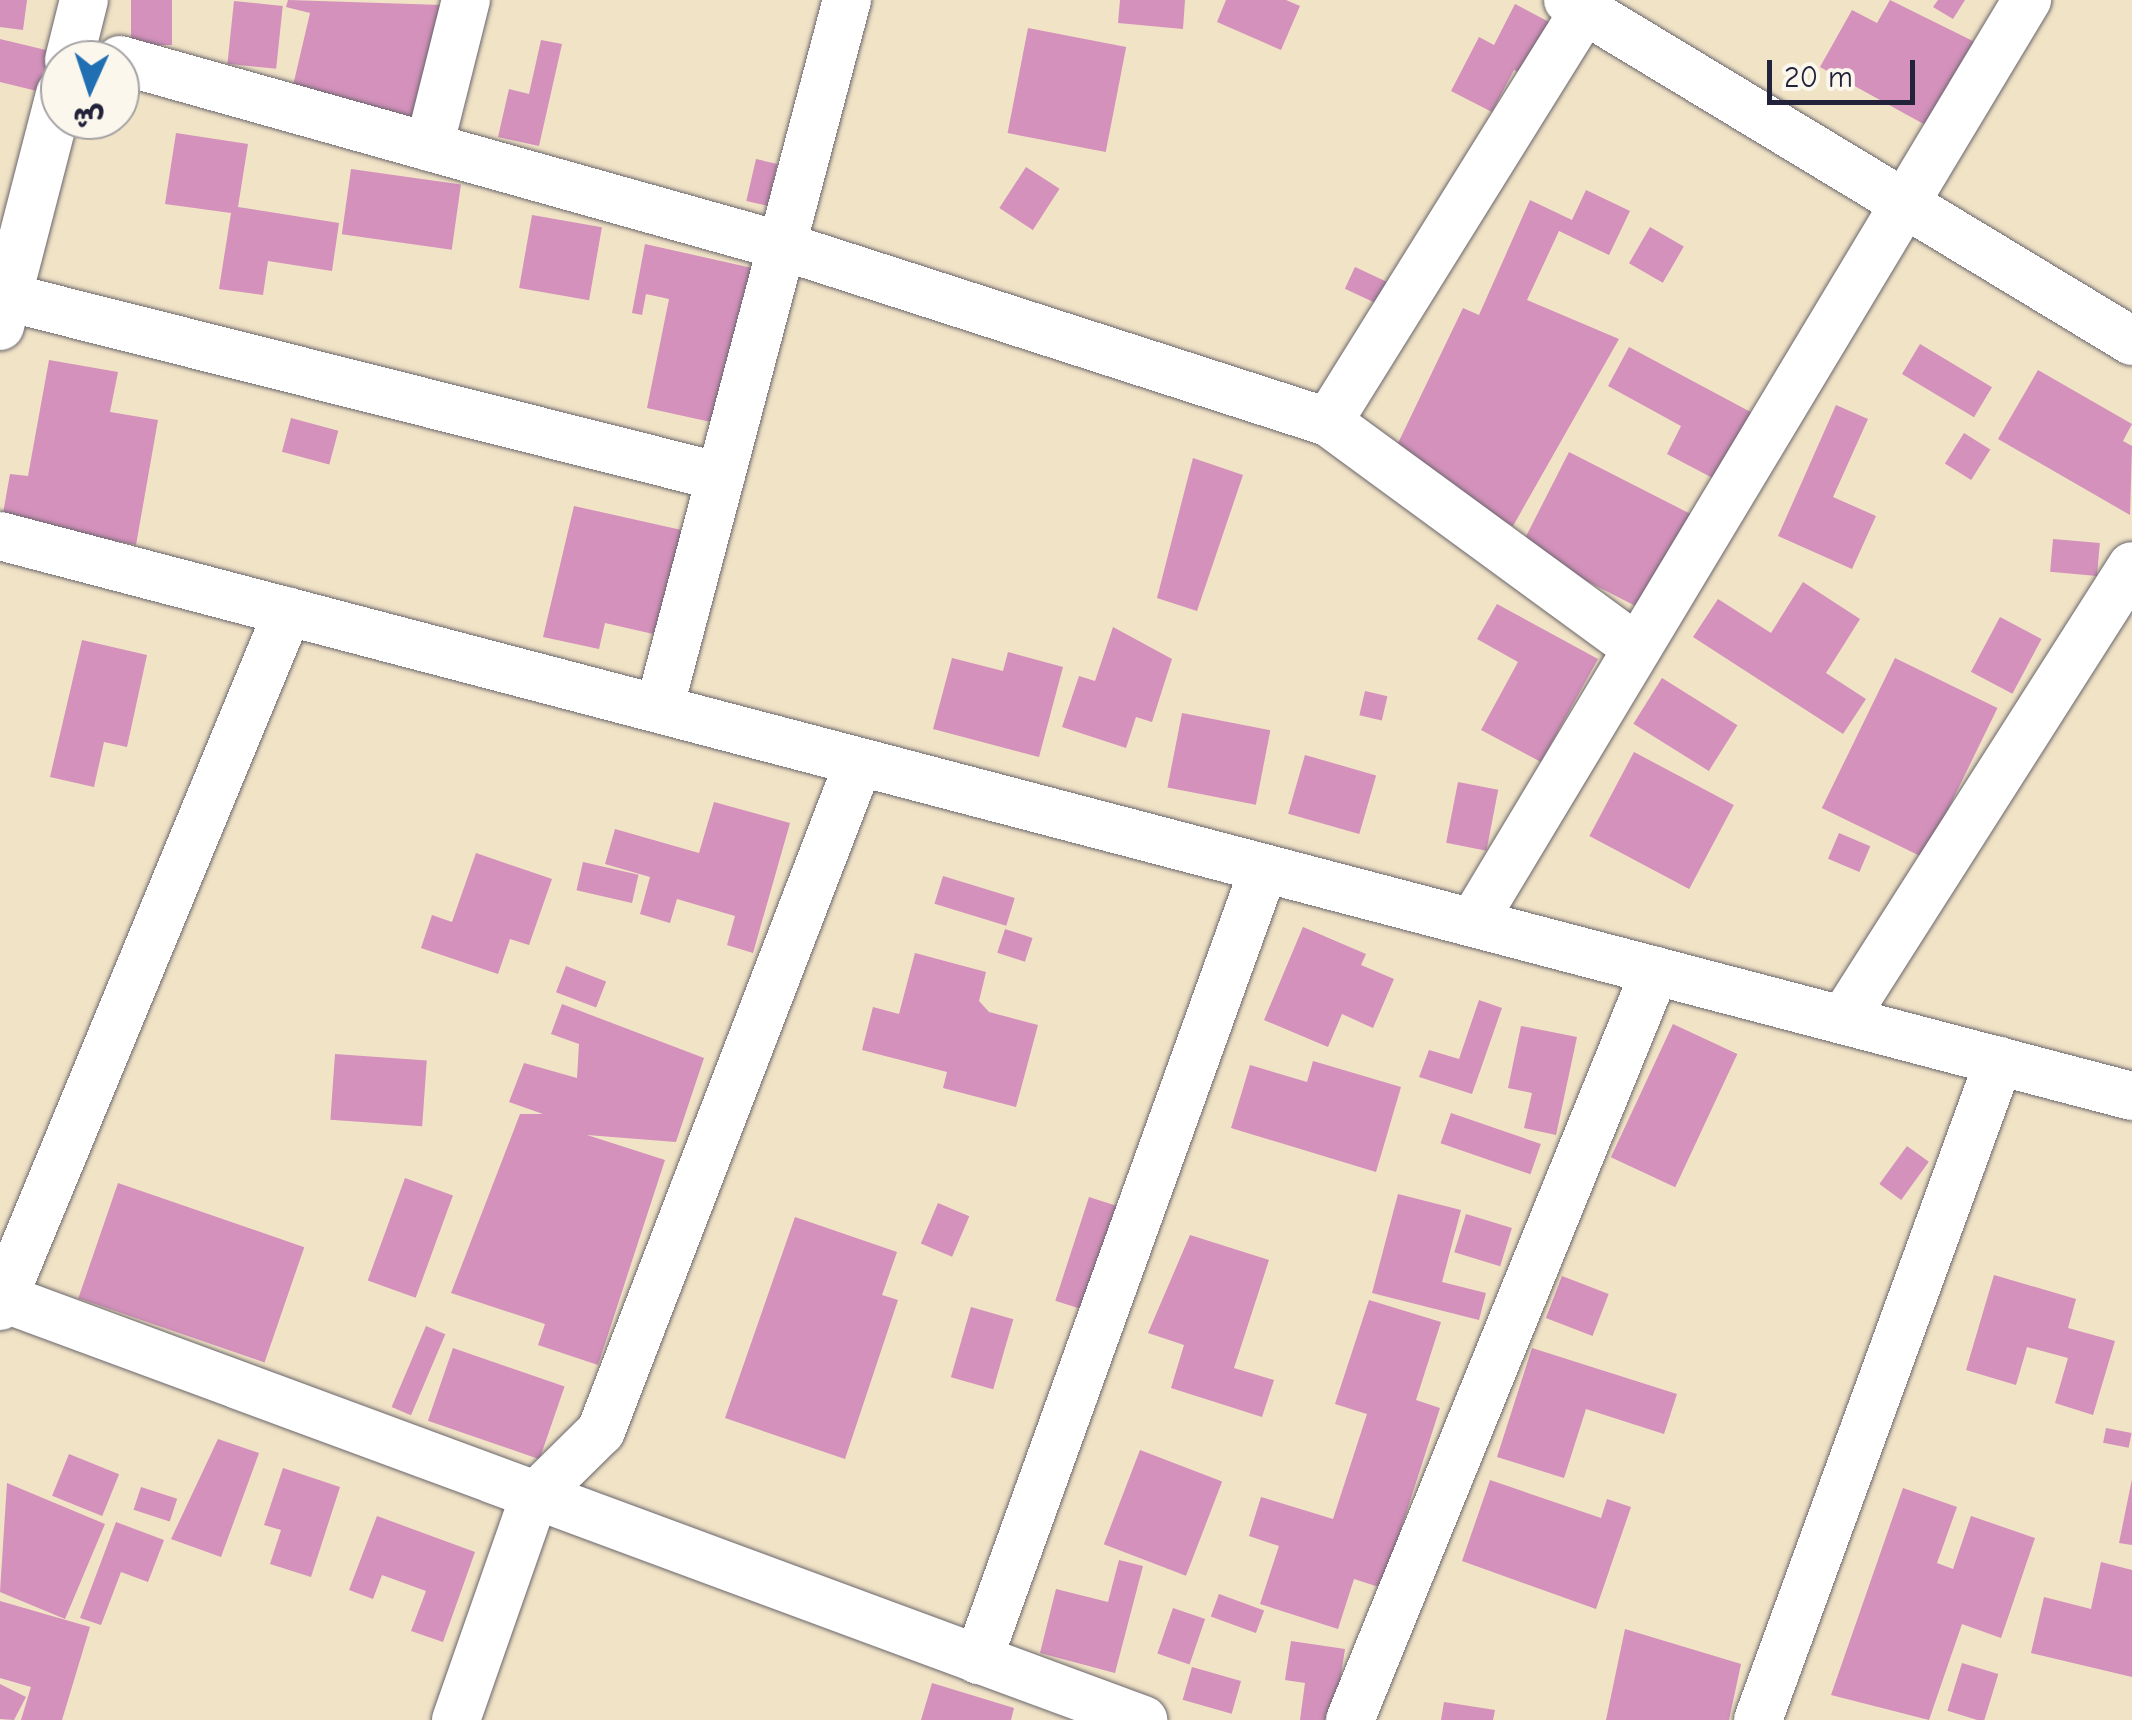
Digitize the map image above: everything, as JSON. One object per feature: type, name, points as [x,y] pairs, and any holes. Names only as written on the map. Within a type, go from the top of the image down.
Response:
[{"type":"street","points":[[73,40],[84,0]]},
{"type":"street","points":[[429,147],[466,0]]},
{"type":"street","points":[[659,709],[847,0]]},
{"type":"street","points":[[1473,922],[2027,0]]},
{"type":"street","points":[[1328,422],[1581,3],[2132,341]]},
{"type":"street","points":[[140,66],[782,246],[1328,422],[1637,648]]},
{"type":"street","points":[[48,140],[4,312],[720,478]]},
{"type":"street","points":[[0,536],[2132,1096]]},
{"type":"street","points":[[1842,1020],[2132,566]]},
{"type":"street","points":[[288,611],[2,1302],[1144,1720]]},
{"type":"street","points":[[456,1720],[534,1497],[601,1432],[859,762]]},
{"type":"street","points":[[978,1660],[1264,868]]},
{"type":"street","points":[[1350,1720],[1655,971]]},
{"type":"street","points":[[1758,1720],[1999,1061]]},
{"type":"building","points":[[0,0],[27,0],[23,30],[0,27]]},
{"type":"building","points":[[131,0],[172,0],[172,45],[140,45],[140,40],[131,40]]},
{"type":"building","points":[[288,0],[442,5],[416,118],[292,90],[310,13],[286,7]]},
{"type":"building","points":[[1120,0],[1185,0],[1183,29],[1118,23]]},
{"type":"building","points":[[1226,0],[1286,0],[1300,6],[1281,50],[1217,22]]},
{"type":"building","points":[[1890,0],[1987,48],[1940,133],[1820,67],[1852,10],[1877,23]]},
{"type":"building","points":[[1938,0],[1965,0],[1953,19],[1933,7]]},
{"type":"building","points":[[234,1],[283,6],[276,69],[227,64]]},
{"type":"building","points":[[1515,4],[1572,34],[1545,86],[1514,70],[1492,112],[1451,91],[1479,37],[1494,45]]},
{"type":"building","points":[[1028,28],[1126,47],[1106,152],[1008,133]]},
{"type":"building","points":[[0,39],[40,49],[40,92],[0,82]]},
{"type":"building","points":[[541,40],[562,44],[539,146],[498,137],[509,89],[529,94]]},
{"type":"building","points":[[176,133],[248,144],[238,207],[339,223],[332,271],[268,261],[263,295],[219,289],[231,213],[165,204]]},
{"type":"building","points":[[756,159],[777,164],[768,206],[746,201]]},
{"type":"building","points":[[1026,167],[1060,189],[1033,230],[999,208]]},
{"type":"building","points":[[351,169],[461,184],[452,250],[342,234]]},
{"type":"building","points":[[1586,190],[1630,211],[1609,255],[1559,231],[1527,300],[1619,339],[1513,526],[1387,466],[1463,308],[1479,315],[1530,200],[1572,220]]},
{"type":"building","points":[[532,215],[602,227],[589,300],[519,288]]},
{"type":"building","points":[[1650,227],[1684,246],[1663,283],[1629,263]]},
{"type":"building","points":[[645,244],[752,268],[720,424],[647,408],[669,299],[646,294],[642,315],[632,313]]},
{"type":"building","points":[[1355,267],[1396,286],[1386,308],[1345,289]]},
{"type":"building","points":[[1920,344],[1992,387],[1974,417],[1902,374]]},
{"type":"building","points":[[1629,347],[1760,417],[1724,484],[1667,454],[1681,426],[1608,386]]},
{"type":"building","points":[[49,360],[118,372],[110,412],[158,420],[136,545],[2,519],[10,474],[28,476]]},
{"type":"building","points":[[2038,370],[2132,424],[2123,441],[2132,446],[2130,515],[1998,439]]},
{"type":"building","points":[[1836,405],[1868,419],[1833,497],[1876,516],[1852,569],[1778,536]]},
{"type":"building","points":[[291,418],[338,431],[329,464],[282,452]]},
{"type":"building","points":[[1964,433],[1990,449],[1971,480],[1945,464]]},
{"type":"building","points":[[1569,452],[1691,514],[1642,610],[1520,547]]},
{"type":"building","points":[[1193,458],[1243,475],[1197,611],[1157,598]]},
{"type":"building","points":[[574,506],[686,531],[662,636],[605,623],[599,649],[543,637]]},
{"type":"building","points":[[2053,539],[2100,543],[2097,576],[2050,572]]},
{"type":"building","points":[[1803,582],[1860,619],[1826,673],[1866,699],[1843,734],[1693,637],[1718,599],[1771,633]]},
{"type":"building","points":[[1497,604],[1598,659],[1541,762],[1481,730],[1518,662],[1477,639]]},
{"type":"building","points":[[2000,617],[2041,639],[2012,694],[1971,672]]},
{"type":"building","points":[[1113,627],[1172,659],[1152,722],[1136,717],[1126,748],[1062,727],[1079,676],[1095,681]]},
{"type":"building","points":[[82,640],[147,655],[127,747],[104,742],[94,787],[50,777]]},
{"type":"building","points":[[1008,652],[1063,667],[1039,757],[933,729],[952,658],[1003,671]]},
{"type":"building","points":[[1895,658],[1997,708],[1924,858],[1822,808]]},
{"type":"building","points":[[1662,678],[1737,725],[1709,771],[1633,724]]},
{"type":"building","points":[[1365,691],[1387,696],[1382,721],[1359,715]]},
{"type":"building","points":[[1182,713],[1270,730],[1256,805],[1167,788]]},
{"type":"building","points":[[1634,752],[1734,805],[1689,889],[1589,836]]},
{"type":"building","points":[[1305,755],[1376,775],[1359,834],[1288,814]]},
{"type":"building","points":[[1458,782],[1498,790],[1486,851],[1446,843]]},
{"type":"building","points":[[714,802],[790,823],[753,953],[727,945],[735,916],[677,899],[670,923],[640,914],[650,877],[605,864],[615,829],[699,853]]},
{"type":"building","points":[[1839,833],[1870,846],[1859,872],[1828,859]]},
{"type":"building","points":[[476,853],[552,879],[529,945],[510,939],[498,974],[421,948],[432,915],[452,922]]},
{"type":"building","points":[[583,862],[639,875],[632,903],[576,890]]},
{"type":"building","points":[[943,876],[1015,898],[1006,926],[935,904]]},
{"type":"building","points":[[1303,927],[1366,954],[1361,965],[1394,979],[1373,1028],[1342,1014],[1328,1047],[1264,1020]]},
{"type":"building","points":[[1005,929],[1033,938],[1025,962],[997,953]]},
{"type":"building","points":[[915,953],[986,972],[979,1001],[989,1012],[1038,1025],[1016,1107],[943,1088],[947,1072],[862,1050],[873,1007],[899,1014]]},
{"type":"building","points":[[566,966],[606,981],[596,1008],[556,992]]},
{"type":"building","points":[[1479,1000],[1502,1008],[1472,1094],[1419,1077],[1429,1050],[1459,1059]]},
{"type":"building","points":[[562,1004],[704,1058],[676,1142],[587,1135],[665,1160],[598,1365],[538,1345],[545,1324],[451,1293],[520,1114],[543,1114],[509,1102],[524,1063],[577,1078],[579,1044],[551,1034]]},
{"type":"building","points":[[1673,1024],[1737,1054],[1675,1187],[1611,1157]]},
{"type":"building","points":[[1521,1026],[1577,1037],[1556,1135],[1524,1128],[1532,1093],[1508,1088]]},
{"type":"building","points":[[335,1054],[427,1060],[422,1126],[330,1120]]},
{"type":"building","points":[[1313,1061],[1401,1087],[1376,1172],[1231,1128],[1250,1065],[1307,1082]]},
{"type":"building","points":[[1451,1113],[1541,1144],[1530,1174],[1441,1143]]},
{"type":"building","points":[[1907,1146],[1929,1162],[1901,1200],[1879,1184]]},
{"type":"building","points":[[405,1178],[453,1195],[416,1298],[368,1280]]},
{"type":"building","points":[[118,1183],[304,1247],[265,1362],[78,1298]]},
{"type":"building","points":[[1398,1194],[1461,1210],[1442,1282],[1486,1293],[1479,1320],[1372,1293]]},
{"type":"building","points":[[1089,1197],[1131,1211],[1097,1314],[1055,1301]]},
{"type":"building","points":[[938,1203],[969,1216],[952,1257],[921,1244]]},
{"type":"building","points":[[1466,1214],[1512,1228],[1500,1266],[1454,1252]]},
{"type":"building","points":[[795,1217],[897,1252],[882,1295],[898,1300],[845,1459],[725,1418]]},
{"type":"building","points":[[1190,1235],[1269,1260],[1234,1368],[1274,1380],[1262,1417],[1171,1388],[1184,1345],[1148,1333]]},
{"type":"building","points":[[1994,1275],[2076,1299],[2068,1328],[2115,1341],[2093,1415],[2055,1403],[2068,1358],[2027,1347],[2016,1385],[1966,1370]]},
{"type":"building","points":[[1562,1276],[1609,1294],[1593,1336],[1546,1318]]},
{"type":"building","points":[[1369,1300],[1441,1322],[1416,1400],[1440,1408],[1382,1588],[1354,1579],[1338,1629],[1260,1604],[1279,1546],[1249,1536],[1261,1497],[1333,1519],[1367,1414],[1335,1404]]},
{"type":"building","points":[[971,1307],[1013,1319],[993,1389],[951,1377]]},
{"type":"building","points":[[426,1326],[445,1334],[411,1415],[392,1407]]},
{"type":"building","points":[[453,1348],[565,1386],[540,1459],[428,1421]]},
{"type":"building","points":[[1532,1348],[1677,1394],[1664,1434],[1586,1409],[1564,1478],[1497,1457]]},
{"type":"building","points":[[2106,1428],[2132,1433],[2129,1448],[2103,1443]]},
{"type":"building","points":[[218,1439],[259,1453],[221,1557],[171,1539]]},
{"type":"building","points":[[1140,1450],[1222,1482],[1186,1576],[1104,1544]]},
{"type":"building","points":[[69,1454],[119,1474],[102,1516],[52,1496]]},
{"type":"building","points":[[283,1468],[340,1487],[311,1577],[270,1564],[281,1530],[264,1525]]},
{"type":"building","points":[[2132,1479],[2132,1545],[2119,1543]]},
{"type":"building","points":[[1490,1480],[1601,1518],[1607,1499],[1631,1507],[1596,1609],[1462,1561]]},
{"type":"building","points":[[7,1483],[105,1524],[65,1619],[0,1592]]},
{"type":"building","points":[[141,1487],[177,1499],[170,1522],[134,1510]]},
{"type":"building","points":[[1903,1488],[1957,1507],[1937,1563],[1953,1569],[1971,1516],[2035,1538],[2001,1638],[1962,1624],[1929,1720],[1831,1695]]},
{"type":"building","points":[[377,1516],[475,1552],[443,1642],[411,1631],[426,1591],[382,1575],[373,1599],[349,1590]]},
{"type":"building","points":[[116,1522],[164,1540],[148,1582],[121,1572],[101,1625],[80,1618]]},
{"type":"building","points":[[1119,1560],[1143,1566],[1115,1673],[1040,1653],[1056,1589],[1108,1602]]},
{"type":"building","points":[[2101,1562],[2132,1570],[2132,1677],[2031,1653],[2044,1597],[2091,1609]]},
{"type":"building","points":[[1219,1594],[1264,1610],[1256,1633],[1211,1617]]},
{"type":"building","points":[[0,1601],[90,1627],[62,1720],[21,1720],[31,1687],[0,1678]]},
{"type":"building","points":[[1173,1608],[1205,1619],[1190,1664],[1157,1653]]},
{"type":"building","points":[[1625,1629],[1741,1664],[1729,1720],[1606,1720]]},
{"type":"building","points":[[1291,1641],[1345,1649],[1334,1720],[1300,1720],[1305,1683],[1285,1680]]},
{"type":"building","points":[[1962,1663],[1998,1674],[1984,1720],[1947,1711]]},
{"type":"building","points":[[1192,1667],[1241,1681],[1232,1714],[1183,1700]]},
{"type":"building","points":[[932,1683],[1014,1708],[1011,1720],[921,1720]]},
{"type":"building","points":[[0,1684],[26,1697],[14,1720],[0,1719]]},
{"type":"building","points":[[1444,1702],[1495,1710],[1493,1720],[1441,1720]]}]
